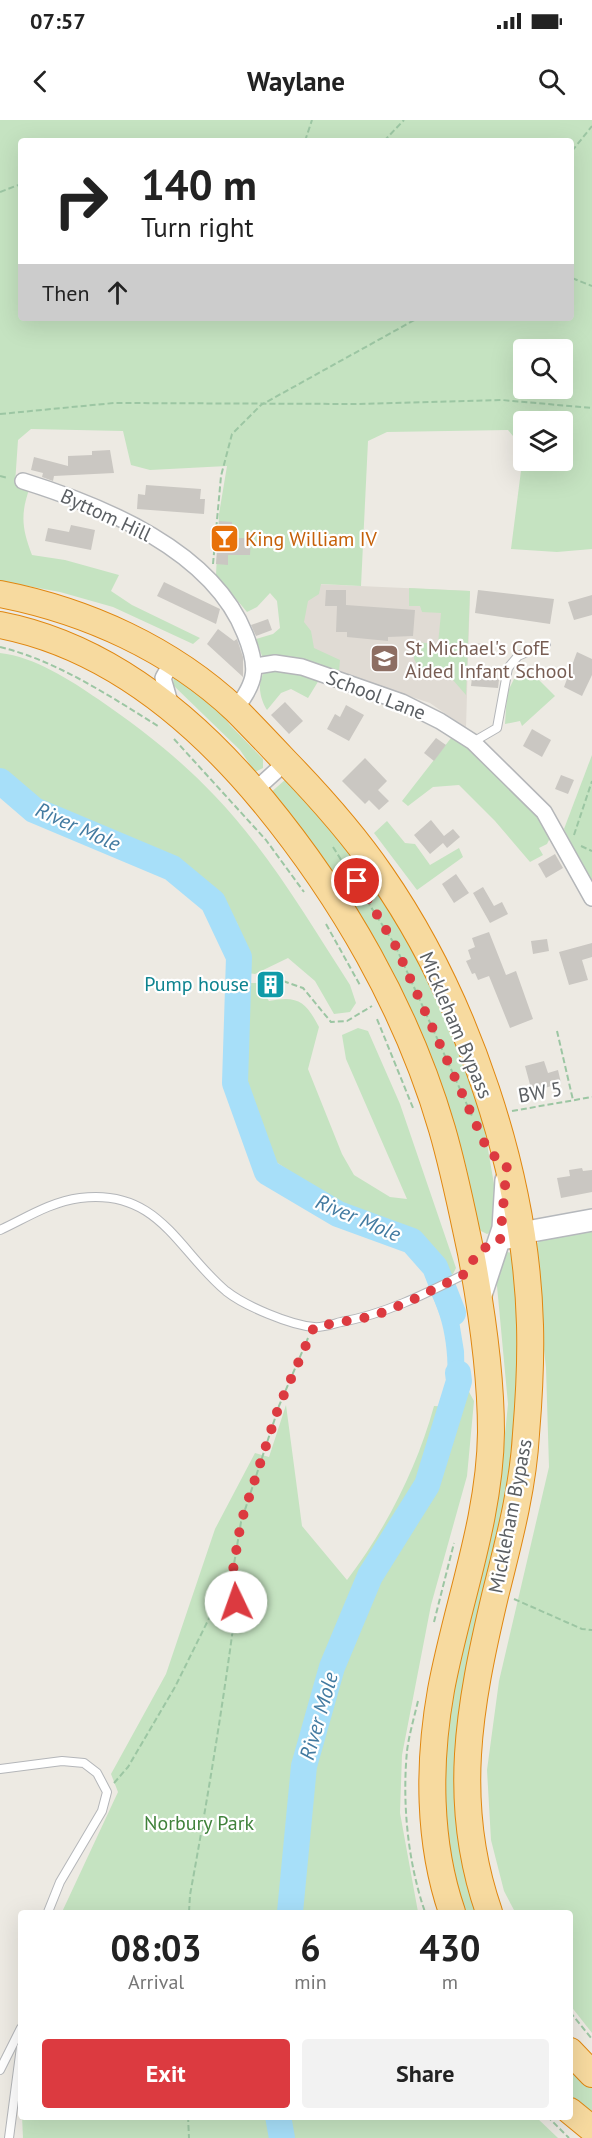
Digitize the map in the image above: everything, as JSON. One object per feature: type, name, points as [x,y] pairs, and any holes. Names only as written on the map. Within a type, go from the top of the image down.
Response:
[{"type":"highway","name":"Mickleham Bypass","points":[[0,594],[82,615],[131,637],[172,662],[235,709],[351,833],[384,878],[416,933],[454,1010],[485,1120],[507,1164],[510,1237],[530,1324],[526,1439],[511,1530],[470,1722],[465,1801],[476,1874],[488,1910]]},
{"type":"highway","name":"Mickleham Bypass","points":[[0,625],[66,646],[113,668],[172,709],[198,731],[254,791],[304,853],[333,897],[389,994],[424,1077],[441,1126],[457,1184],[467,1268],[479,1302],[488,1359],[491,1435],[485,1499],[441,1689],[433,1751],[433,1819],[451,1910]]},
{"type":"highway","points":[[573,2054],[592,2074]]},
{"type":"highway","points":[[573,2113],[592,2129]]},
{"type":"main road","points":[[467,1268],[480,1250],[510,1237],[592,1220]]},
{"type":"main road","points":[[479,1302],[510,1237]]},
{"type":"street","name":"Byttom Hill","points":[[23,481],[131,523],[178,554],[227,599],[238,614],[256,666]]},
{"type":"street","points":[[172,662],[163,678],[172,709]]},
{"type":"street","name":"School Lane","points":[[256,666],[275,663],[302,667],[402,702],[473,742],[544,812],[567,840],[592,898]]},
{"type":"street","points":[[235,709],[250,685],[256,666]]},
{"type":"street","points":[[254,791],[286,762]]},
{"type":"lane","points":[[473,742],[497,728],[508,668],[518,656],[546,644]]},
{"type":"lane","points":[[0,1230],[43,1208],[81,1198],[114,1200],[146,1210],[176,1236],[225,1290],[251,1307],[314,1327],[374,1316],[408,1302],[467,1268]]},
{"type":"lane","points":[[0,1769],[62,1761],[84,1763],[97,1773],[107,1792],[102,1811],[60,1882],[49,1910]]},
{"type":"lane","points":[[0,2070],[18,2034]]},
{"type":"lane","points":[[9,2138],[18,2069]]},
{"type":"path","points":[[305,138],[312,120]]},
{"type":"path","points":[[387,138],[404,120]]},
{"type":"path","points":[[574,148],[592,126]]},
{"type":"path","points":[[0,192],[18,185]]},
{"type":"path","points":[[574,279],[592,286]]},
{"type":"path","points":[[213,574],[221,476],[232,434],[261,405],[412,321]]},
{"type":"path","points":[[0,414],[114,403],[261,405],[502,400],[592,408]]},
{"type":"path","points":[[0,647],[60,669],[105,692],[167,732],[266,840],[309,897]]},
{"type":"path","points":[[592,781],[567,840],[592,851]]},
{"type":"path","points":[[328,839],[381,919],[485,1120]]},
{"type":"path","points":[[283,981],[303,988],[331,1022],[347,1021],[372,1006],[321,917]]},
{"type":"path","points":[[376,1017],[413,1108]]},
{"type":"path","points":[[557,1031],[573,1100]]},
{"type":"path","name":"BW 5","points":[[485,1120],[592,1097]]},
{"type":"path","points":[[107,1792],[128,1767],[175,1687],[233,1570],[241,1522],[279,1406],[314,1327]]},
{"type":"path","points":[[433,1628],[456,1538]]},
{"type":"path","points":[[189,1910],[229,1663],[239,1582],[233,1570]]},
{"type":"path","points":[[514,1589],[512,1599],[582,1629],[592,1630]]},
{"type":"path","points":[[419,1695],[407,1750],[406,1802],[411,1857],[425,1910]]},
{"type":"path","points":[[573,2016],[592,2039]]},
{"type":"path","points":[[188,2120],[189,2138]]},
{"type":"shaded area","name":"St Michael's CofE Aided Infant School","points":[[294,583],[470,591],[466,728],[430,703],[290,656]]},
{"type":"green space","points":[[0,120],[592,120],[592,549],[557,552],[511,549],[521,471],[573,471],[573,411],[513,411],[513,436],[508,430],[387,432],[368,441],[361,586],[321,584],[319,594],[308,601],[304,622],[311,631],[314,648],[340,660],[339,672],[290,656],[270,659],[262,656],[256,639],[273,634],[280,628],[277,601],[270,593],[257,607],[247,612],[216,575],[219,514],[227,466],[150,470],[131,465],[123,431],[31,429],[18,440],[15,484],[30,487],[24,521],[32,555],[65,560],[119,575],[111,591],[132,605],[200,638],[193,644],[113,607],[60,592],[0,581]]},
{"type":"green space","points":[[409,588],[470,591],[466,695],[453,680],[423,675],[414,659],[414,642],[438,644],[441,613],[422,612],[420,606],[409,606]]},
{"type":"green space","points":[[0,653],[39,664],[87,692],[159,744],[214,795],[270,863],[350,985],[356,1003],[350,1012],[334,1014],[315,981],[288,958],[255,974],[248,973],[247,949],[237,923],[216,897],[179,861],[140,843],[45,806],[0,769]]},
{"type":"green space","points":[[268,668],[288,669],[319,680],[308,698],[291,689],[281,693],[267,710],[262,700],[260,683]]},
{"type":"green space","points":[[174,675],[206,694],[230,725],[263,759],[263,768],[255,772],[240,750],[173,685]]},
{"type":"green space","points":[[516,675],[534,675],[555,696],[522,726],[520,721],[505,724],[507,693]]},
{"type":"green space","points":[[451,738],[493,768],[531,809],[551,836],[547,844],[539,848],[543,855],[530,862],[495,821],[459,785],[433,787],[408,806],[402,801]]},
{"type":"green space","points":[[592,755],[592,887],[564,829]]},
{"type":"green space","points":[[286,779],[295,779],[385,894],[448,1010],[481,1109],[499,1213],[495,1230],[487,1234],[481,1231],[475,1223],[443,1103],[268,795]]},
{"type":"green space","points":[[387,821],[405,843],[415,844],[430,865],[459,848],[463,857],[417,890],[374,833]]},
{"type":"green space","points":[[247,983],[257,983],[269,1001],[294,1000],[300,1002],[310,1012],[319,1027],[308,1069],[342,1154],[354,1175],[390,1197],[407,1199],[346,1059],[342,1035],[358,1028],[368,1031],[400,1104],[456,1268],[453,1274],[448,1276],[424,1237],[326,1195],[276,1162],[244,1077]]},
{"type":"green space","points":[[592,1227],[592,2033],[573,2009],[573,1910],[514,1910],[504,1891],[491,1840],[487,1770],[499,1681],[549,1467],[546,1368],[533,1247],[544,1237]]},
{"type":"green space","points":[[506,1252],[514,1253],[519,1316],[517,1399],[508,1502],[468,1688],[481,1910],[458,1910],[450,1881],[442,1759],[457,1652],[490,1499],[503,1454],[508,1404],[497,1286],[498,1260]]},
{"type":"green space","name":"Norbury Park","points":[[468,1390],[474,1401],[467,1476],[431,1605],[402,1755],[400,1813],[418,1910],[63,1910],[118,1792],[111,1774],[166,1674],[215,1529],[255,1453],[269,1457],[286,1405],[302,1526],[347,1580],[375,1540],[399,1497],[419,1452],[434,1406],[456,1407]]},
{"type":"green space","points":[[573,2063],[592,2082],[592,2119],[573,2101]]},
{"type":"green space","points":[[22,2120],[539,2120],[558,2138],[23,2138]]},
{"type":"water","points":[[453,1284],[464,1351],[465,1395],[456,1407],[444,1407],[447,1350],[442,1322],[432,1296]]},
{"type":"building","points":[[110,450],[114,473],[54,476],[53,481],[42,477],[43,473],[31,470],[34,457],[68,466],[68,456],[92,455],[92,451]]},
{"type":"building","points":[[146,485],[201,489],[200,499],[205,499],[204,514],[137,509],[138,494],[145,495]]},
{"type":"building","name":"King William IV","points":[[219,521],[232,522],[231,538],[251,538],[250,555],[228,555],[228,565],[216,564]]},
{"type":"building","points":[[71,525],[95,530],[91,550],[45,541],[48,528],[69,532]]},
{"type":"building","points":[[164,582],[220,609],[216,624],[157,596]]},
{"type":"building","points":[[326,590],[346,590],[346,605],[415,610],[413,636],[388,637],[388,641],[347,637],[347,632],[336,632],[337,606],[325,606]]},
{"type":"building","points":[[478,590],[554,599],[550,624],[475,613]]},
{"type":"building","points":[[592,595],[592,615],[574,620],[568,602]]},
{"type":"building","points":[[268,619],[272,630],[256,636],[251,625]]},
{"type":"building","points":[[218,629],[234,641],[237,639],[243,657],[243,677],[207,644]]},
{"type":"building","points":[[470,643],[485,644],[484,655],[469,654]]},
{"type":"building","points":[[577,652],[592,659],[592,675],[582,696],[564,687]]},
{"type":"building","points":[[473,669],[500,671],[498,688],[471,686]]},
{"type":"building","points":[[285,702],[303,721],[289,734],[271,715]]},
{"type":"building","points":[[346,705],[364,715],[349,741],[327,729],[335,714],[340,717]]},
{"type":"building","points":[[532,729],[551,740],[542,757],[523,746]]},
{"type":"building","points":[[436,738],[446,745],[434,761],[424,753]]},
{"type":"building","points":[[365,758],[387,781],[378,790],[389,801],[379,810],[369,800],[365,804],[342,781]]},
{"type":"building","points":[[561,775],[574,780],[568,794],[555,789]]},
{"type":"building","points":[[431,820],[444,836],[453,829],[460,837],[447,848],[443,843],[430,854],[414,835]]},
{"type":"building","points":[[555,854],[563,868],[546,878],[538,864]]},
{"type":"building","points":[[456,874],[469,893],[454,903],[442,884]]},
{"type":"building","points":[[483,887],[494,906],[502,902],[508,914],[490,923],[473,893]]},
{"type":"building","points":[[489,932],[506,975],[516,971],[533,1019],[510,1028],[489,976],[478,980],[475,973],[472,974],[466,961],[471,959],[468,950],[475,947],[472,938]]},
{"type":"building","points":[[547,939],[549,951],[533,954],[531,941]]},
{"type":"building","points":[[592,943],[592,957],[582,960],[588,980],[569,985],[559,952]]},
{"type":"building","points":[[544,1061],[548,1073],[558,1070],[561,1083],[532,1092],[525,1066]]},
{"type":"building","points":[[582,1168],[583,1171],[592,1170],[592,1192],[561,1198],[557,1178],[570,1176],[569,1170]]},
{"type":"waterway","name":"River Mole","points":[[0,781],[34,810],[172,868],[213,902],[239,957],[235,1083],[267,1172],[338,1214],[412,1241],[435,1267],[453,1313]]},
{"type":"waterway","name":"River Mole","points":[[290,1910],[304,1766],[332,1667],[370,1576],[427,1485],[459,1381],[458,1373]]},
{"type":"waterway","name":"River Mole","points":[[279,2120],[282,2138]]},
{"type":"place","name":"King William IV","points":[[224,539]]},
{"type":"place","name":"St Michael's CofE Aided Infant School","points":[[384,659]]},
{"type":"place","name":"Pump house","points":[[270,984]]},
{"type":"route","points":[[236,1602],[239,1582],[233,1570],[241,1522],[279,1406],[314,1327],[374,1316],[463,1275],[480,1250],[500,1241],[503,1228],[507,1164],[489,1153],[395,945],[357,881]]}]
